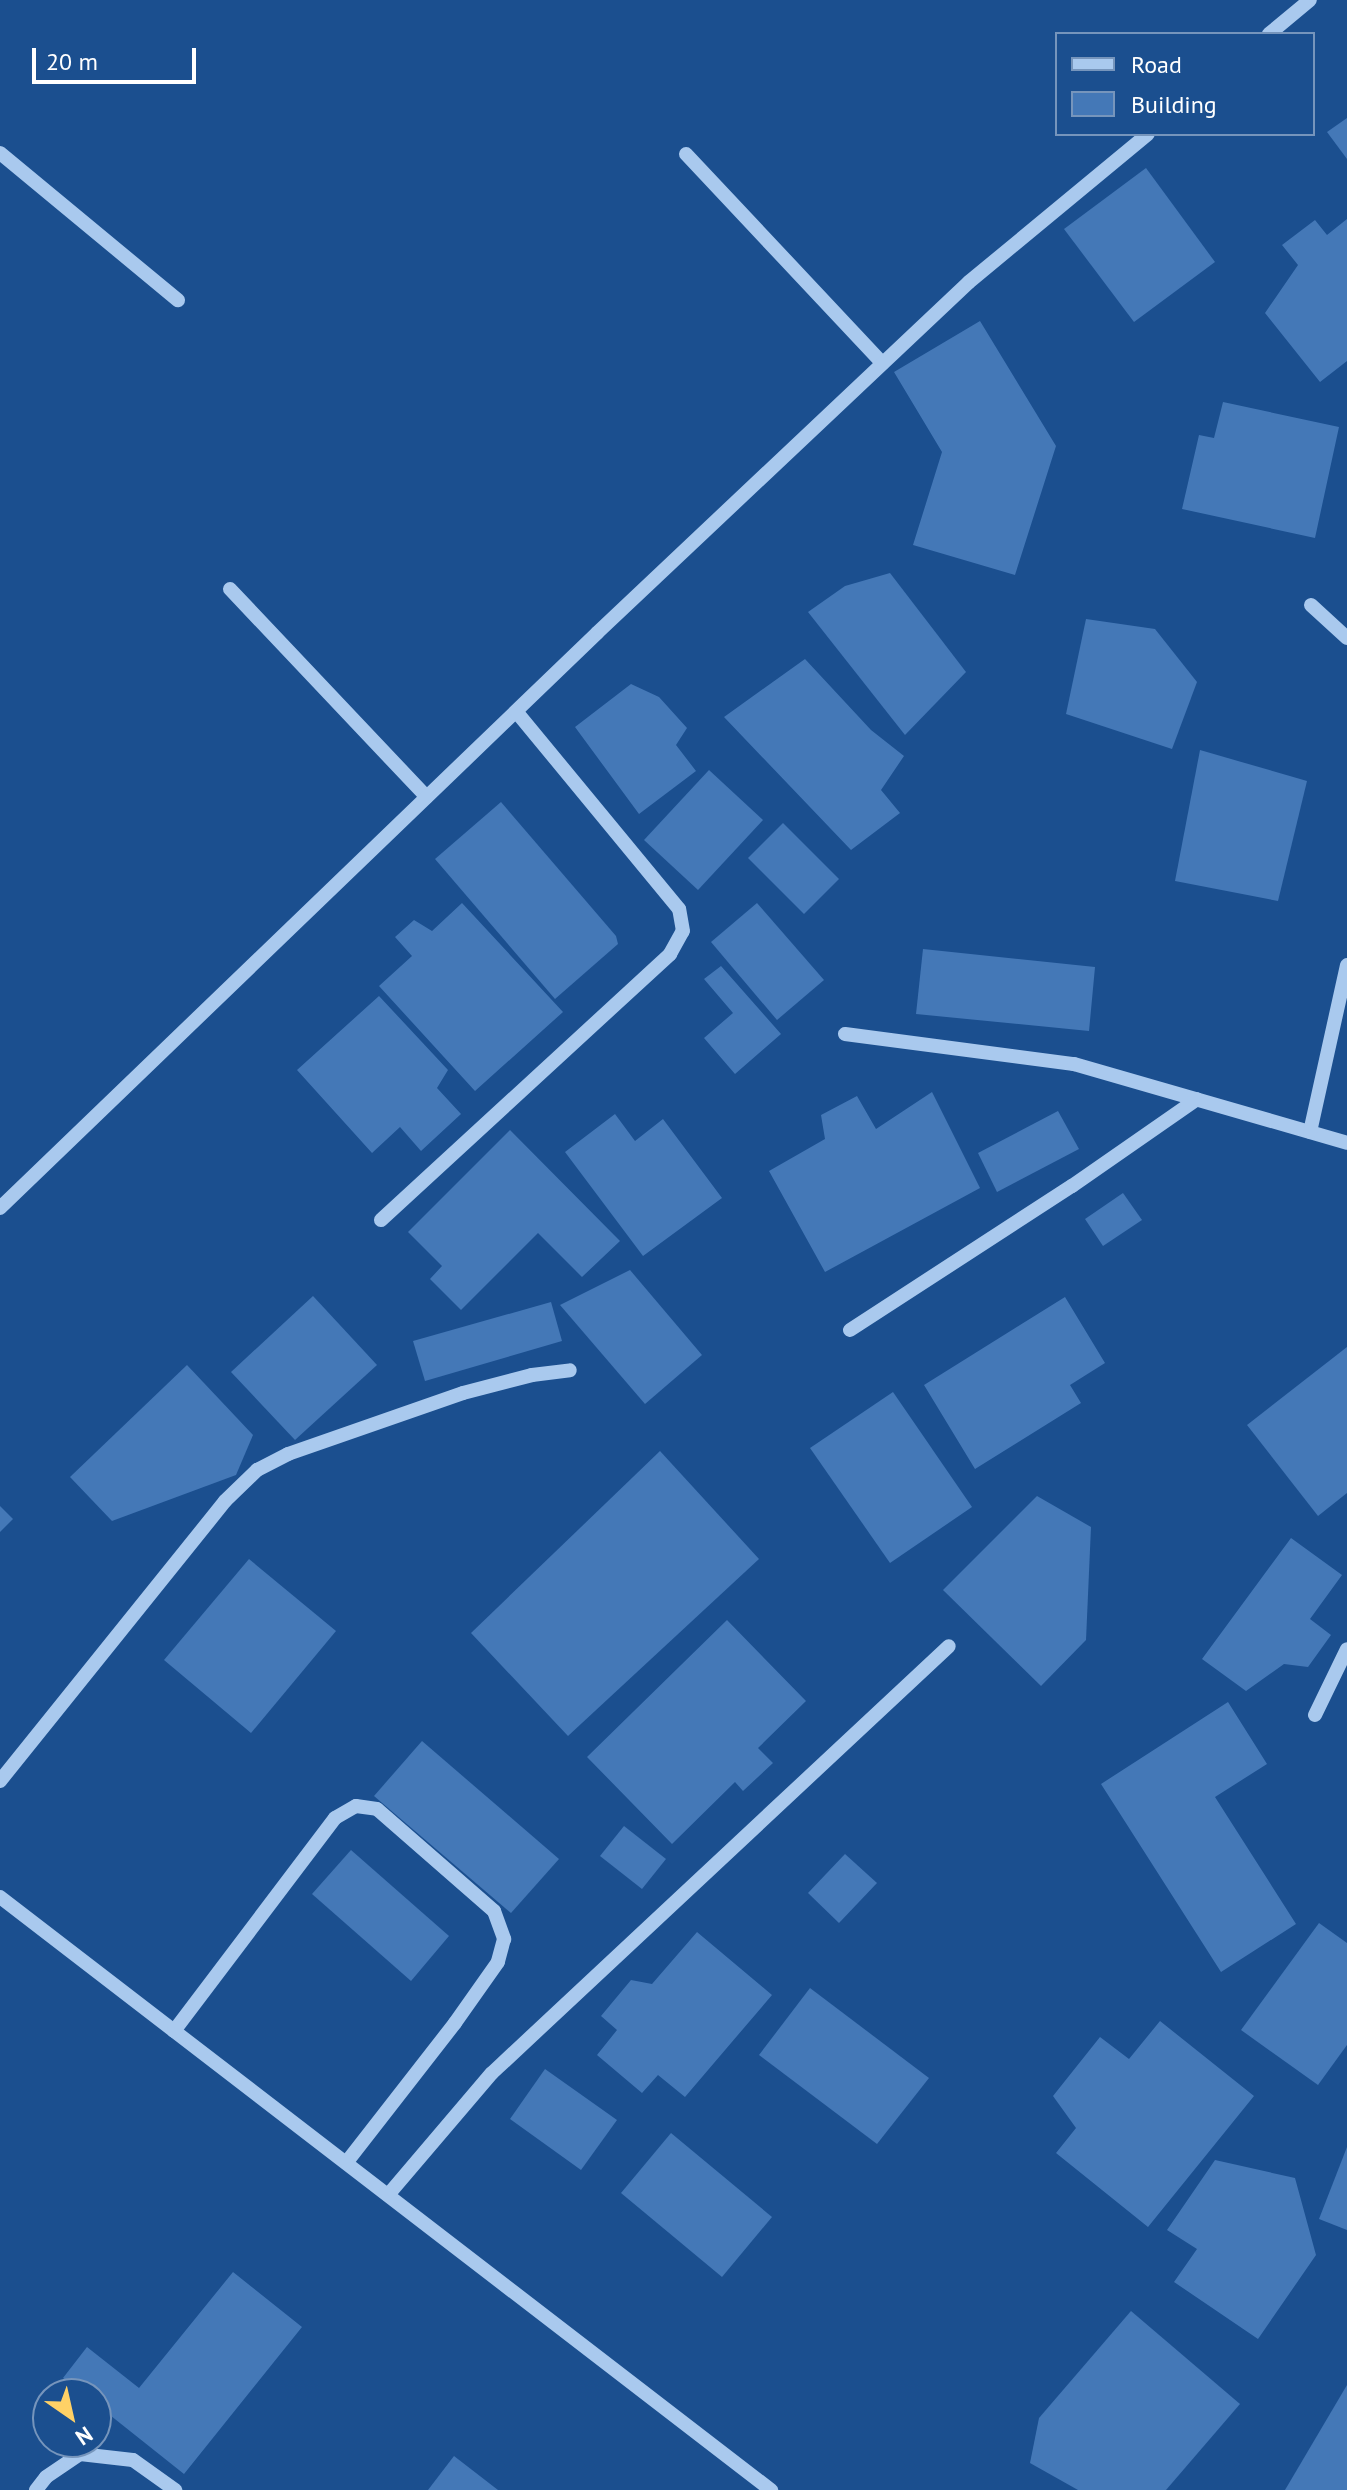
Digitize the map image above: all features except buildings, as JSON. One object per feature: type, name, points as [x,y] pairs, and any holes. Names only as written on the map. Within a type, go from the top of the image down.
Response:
[{"type":"street","points":[[1271,32],[1310,0]]},
{"type":"street","points":[[0,1208],[882,363],[969,282],[1146,136]]},
{"type":"street","points":[[0,153],[178,300]]},
{"type":"street","points":[[686,154],[882,363]]},
{"type":"street","points":[[230,589],[427,797]]},
{"type":"street","points":[[1311,605],[1347,638]]},
{"type":"street","points":[[381,1220],[670,954],[683,931],[679,909],[516,711]]},
{"type":"street","points":[[1310,1132],[1347,965]]},
{"type":"street","points":[[845,1034],[1074,1064],[1347,1143]]},
{"type":"street","points":[[850,1330],[1072,1186],[1197,1099]]},
{"type":"street","points":[[0,1781],[225,1501],[257,1470],[288,1454],[463,1393],[532,1375],[570,1370]]},
{"type":"street","points":[[388,2195],[492,2073],[949,1646]]},
{"type":"street","points":[[1315,1715],[1347,1649]]},
{"type":"street","points":[[174,2031],[335,1818],[356,1806],[377,1809],[494,1911],[504,1939],[498,1962],[455,2023],[346,2163]]},
{"type":"street","points":[[0,1897],[771,2490]]},
{"type":"street","points":[[36,2490],[46,2477],[80,2454],[133,2460],[175,2490]]}]
